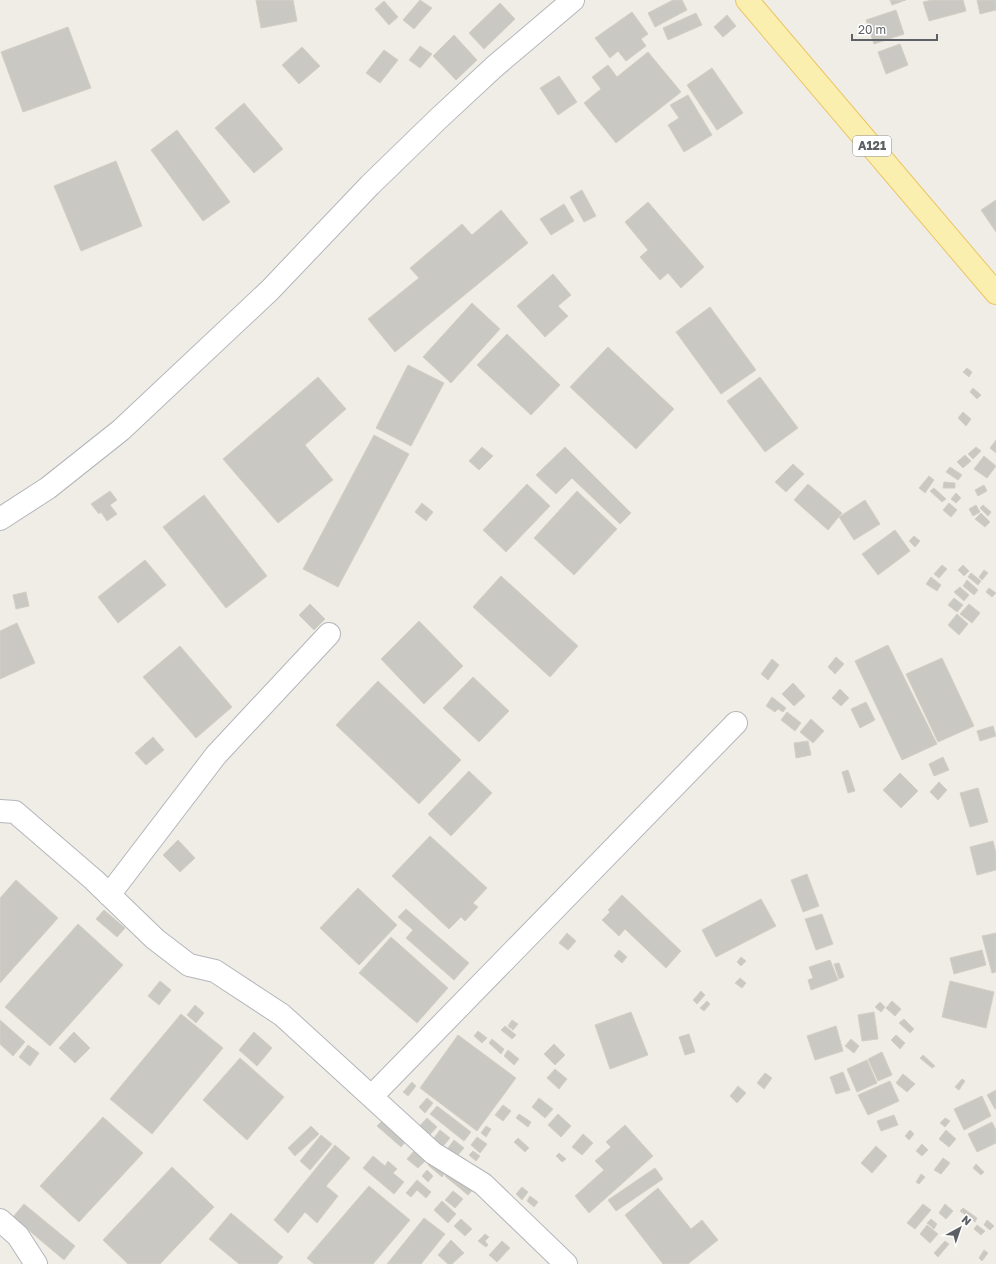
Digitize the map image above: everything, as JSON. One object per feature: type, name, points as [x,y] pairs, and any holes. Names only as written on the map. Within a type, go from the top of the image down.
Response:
[{"type":"main road","name":"A121","points":[[747,0],[996,293]]},
{"type":"street","points":[[0,519],[48,488],[121,430],[270,290],[370,186],[438,119],[494,67],[573,0]]},
{"type":"street","points":[[109,895],[216,754],[329,634]]},
{"type":"street","points":[[372,1096],[736,723]]},
{"type":"street","points":[[0,811],[15,812],[109,895],[155,940],[190,965],[215,972],[282,1015],[433,1152],[483,1184],[566,1264]]},
{"type":"street","points":[[0,1220],[18,1236],[36,1264]]},
{"type":"building","points":[[256,0],[293,0],[297,21],[261,28]]},
{"type":"building","points":[[420,0],[432,8],[414,29],[403,20]]},
{"type":"building","points":[[673,0],[682,0],[687,10],[655,27],[648,13]]},
{"type":"building","points":[[890,0],[906,0],[892,5]]},
{"type":"building","points":[[932,0],[963,0],[966,11],[929,21],[923,2]]},
{"type":"building","points":[[977,0],[996,0],[996,10],[980,14]]},
{"type":"building","points":[[384,1],[398,17],[389,25],[375,9]]},
{"type":"building","points":[[500,3],[515,19],[484,49],[469,33]]},
{"type":"building","points":[[896,10],[904,34],[874,44],[866,20]]},
{"type":"building","points":[[632,12],[648,34],[641,39],[646,46],[626,61],[618,51],[610,58],[595,38]]},
{"type":"building","points":[[696,13],[702,25],[668,40],[663,28]]},
{"type":"building","points":[[727,15],[736,26],[723,37],[714,27]]},
{"type":"building","points":[[68,27],[91,88],[23,112],[1,52]]},
{"type":"building","points":[[454,35],[477,60],[456,80],[433,56]]},
{"type":"building","points":[[900,44],[908,65],[886,74],[878,52]]},
{"type":"building","points":[[420,46],[432,54],[420,68],[409,60]]},
{"type":"building","points":[[302,47],[320,66],[299,84],[282,65]]},
{"type":"building","points":[[384,50],[398,60],[380,83],[366,73]]},
{"type":"building","points":[[648,52],[681,92],[616,143],[584,103],[601,89],[592,77],[608,65],[617,77]]},
{"type":"building","points":[[712,68],[743,113],[717,130],[687,85]]},
{"type":"building","points":[[559,76],[577,102],[558,115],[540,88]]},
{"type":"building","points":[[688,95],[712,135],[684,152],[668,125],[679,118],[670,105]]},
{"type":"building","points":[[244,103],[283,149],[254,173],[215,128]]},
{"type":"building","points":[[177,130],[230,202],[203,221],[151,150]]},
{"type":"building","points":[[116,161],[142,226],[81,251],[54,186]]},
{"type":"building","points":[[582,190],[596,216],[584,222],[570,197]]},
{"type":"building","points":[[996,200],[996,232],[981,210]]},
{"type":"building","points":[[648,202],[704,267],[681,288],[668,273],[660,280],[640,257],[648,250],[625,222]]},
{"type":"building","points":[[564,204],[574,221],[551,235],[540,219]]},
{"type":"building","points":[[501,210],[528,243],[395,352],[368,319],[419,278],[410,268],[462,224],[472,235]]},
{"type":"building","points":[[553,274],[571,295],[558,306],[568,316],[545,337],[517,306]]},
{"type":"building","points":[[472,303],[500,329],[451,383],[423,357]]},
{"type":"building","points":[[710,307],[756,370],[721,394],[676,332]]},
{"type":"building","points":[[507,334],[560,385],[531,415],[477,365]]},
{"type":"building","points":[[608,347],[674,409],[636,449],[570,387]]},
{"type":"building","points":[[408,365],[444,383],[411,446],[376,428]]},
{"type":"building","points":[[967,368],[972,372],[969,377],[963,372]]},
{"type":"building","points":[[318,377],[346,409],[305,445],[333,480],[278,523],[223,459]]},
{"type":"building","points":[[760,377],[798,428],[765,452],[727,401]]},
{"type":"building","points":[[973,388],[981,395],[977,399],[970,392]]},
{"type":"building","points":[[963,412],[971,419],[966,426],[958,418]]},
{"type":"building","points":[[374,435],[409,454],[338,587],[303,569]]},
{"type":"building","points":[[996,440],[996,453],[990,448]]},
{"type":"building","points":[[482,447],[493,456],[479,470],[469,461]]},
{"type":"building","points":[[565,447],[631,513],[620,524],[572,478],[556,494],[536,475]]},
{"type":"building","points":[[976,447],[981,451],[973,459],[968,454]]},
{"type":"building","points":[[965,455],[971,461],[963,468],[957,462]]},
{"type":"building","points":[[984,456],[996,466],[987,478],[974,469]]},
{"type":"building","points":[[793,464],[804,474],[786,492],[775,482]]},
{"type":"building","points":[[950,467],[962,475],[958,480],[946,472]]},
{"type":"building","points":[[929,476],[934,480],[925,493],[919,488]]},
{"type":"building","points":[[944,482],[955,483],[955,488],[943,488]]},
{"type":"building","points":[[527,484],[550,506],[506,552],[483,530]]},
{"type":"building","points":[[808,484],[842,513],[828,530],[794,500]]},
{"type":"building","points":[[984,485],[987,491],[978,496],[975,490]]},
{"type":"building","points":[[934,488],[946,499],[942,502],[930,491]]},
{"type":"building","points":[[110,491],[117,500],[110,505],[117,514],[107,521],[101,512],[99,514],[91,504]]},
{"type":"building","points":[[577,491],[617,529],[574,575],[534,538]]},
{"type":"building","points":[[956,493],[961,498],[956,503],[951,499]]},
{"type":"building","points":[[204,495],[267,576],[226,608],[163,527]]},
{"type":"building","points":[[865,500],[880,524],[854,540],[839,517]]},
{"type":"building","points":[[422,503],[433,512],[426,521],[415,512]]},
{"type":"building","points":[[949,503],[957,510],[951,517],[943,510]]},
{"type":"building","points":[[976,505],[980,512],[973,516],[969,509]]},
{"type":"building","points":[[983,505],[991,512],[988,516],[980,508]]},
{"type":"building","points":[[981,513],[990,522],[985,527],[975,519]]},
{"type":"building","points":[[895,530],[910,551],[878,575],[862,554]]},
{"type":"building","points":[[914,536],[920,541],[915,547],[909,541]]},
{"type":"building","points":[[145,560],[166,585],[118,623],[98,597]]},
{"type":"building","points":[[942,565],[947,569],[939,578],[934,574]]},
{"type":"building","points":[[963,565],[969,571],[964,576],[958,570]]},
{"type":"building","points":[[984,570],[988,573],[982,580],[979,577]]},
{"type":"building","points":[[971,573],[981,581],[978,585],[968,577]]},
{"type":"building","points":[[501,576],[578,646],[550,677],[473,607]]},
{"type":"building","points":[[931,577],[941,585],[937,591],[926,584]]},
{"type":"building","points":[[967,580],[978,590],[974,595],[963,586]]},
{"type":"building","points":[[960,587],[969,595],[964,601],[954,592]]},
{"type":"building","points":[[989,588],[996,593],[992,597],[986,592]]},
{"type":"building","points":[[26,592],[29,606],[16,609],[13,595]]},
{"type":"building","points":[[954,598],[963,605],[957,612],[948,605]]},
{"type":"building","points":[[310,604],[325,619],[314,630],[299,615]]},
{"type":"building","points":[[969,604],[980,613],[972,623],[960,614]]},
{"type":"building","points":[[957,614],[968,624],[959,635],[948,625]]},
{"type":"building","points":[[419,621],[463,666],[424,704],[381,659]]},
{"type":"building","points":[[17,623],[35,663],[0,679],[0,631]]},
{"type":"building","points":[[888,645],[937,744],[902,760],[855,661]]},
{"type":"building","points":[[180,646],[232,707],[196,738],[143,677]]},
{"type":"building","points":[[836,657],[844,664],[835,674],[828,667]]},
{"type":"building","points":[[942,658],[974,726],[938,742],[906,674]]},
{"type":"building","points":[[772,659],[779,665],[768,680],[761,674]]},
{"type":"building","points":[[473,677],[509,711],[479,742],[443,708]]},
{"type":"building","points":[[378,681],[461,760],[419,804],[336,725]]},
{"type":"building","points":[[793,683],[805,696],[794,706],[782,694]]},
{"type":"building","points":[[840,689],[849,698],[841,706],[832,698]]},
{"type":"building","points":[[772,697],[786,708],[783,712],[778,709],[775,712],[766,706]]},
{"type":"building","points":[[866,702],[875,720],[860,728],[851,709]]},
{"type":"building","points":[[787,712],[801,723],[795,731],[781,720]]},
{"type":"building","points":[[811,719],[824,731],[813,743],[800,732]]},
{"type":"building","points":[[993,726],[996,736],[980,741],[977,731]]},
{"type":"building","points":[[153,737],[164,750],[146,765],[135,753]]},
{"type":"building","points":[[808,741],[811,755],[796,758],[794,743]]},
{"type":"building","points":[[943,757],[949,770],[934,776],[929,764]]},
{"type":"building","points":[[848,770],[855,791],[848,793],[842,772]]},
{"type":"building","points":[[469,771],[492,793],[451,836],[428,814]]},
{"type":"building","points":[[900,773],[918,791],[901,808],[883,790]]},
{"type":"building","points":[[939,782],[947,790],[938,800],[930,792]]},
{"type":"building","points":[[978,788],[988,822],[970,827],[960,793]]},
{"type":"building","points":[[430,836],[487,888],[473,903],[478,907],[465,921],[461,917],[449,929],[392,876]]},
{"type":"building","points":[[178,840],[195,858],[180,872],[163,855]]},
{"type":"building","points":[[993,841],[996,853],[996,870],[977,875],[970,847]]},
{"type":"building","points":[[807,874],[819,906],[803,912],[791,880]]},
{"type":"building","points":[[16,880],[58,918],[0,983],[0,898]]},
{"type":"building","points":[[358,888],[397,925],[359,965],[320,928]]},
{"type":"building","points":[[622,895],[681,951],[666,968],[625,929],[619,936],[602,920],[610,912],[608,910]]},
{"type":"building","points":[[761,899],[776,926],[716,957],[702,930]]},
{"type":"building","points":[[406,909],[469,963],[454,980],[406,938],[413,930],[398,917]]},
{"type":"building","points":[[104,910],[125,928],[117,937],[96,919]]},
{"type":"building","points":[[822,914],[833,944],[816,950],[805,919]]},
{"type":"building","points":[[78,924],[123,965],[50,1046],[5,1007]]},
{"type":"building","points":[[567,933],[576,941],[568,950],[559,943]]},
{"type":"building","points":[[996,933],[996,972],[992,973],[982,936]]},
{"type":"building","points":[[391,937],[448,988],[417,1023],[359,973]]},
{"type":"building","points":[[619,950],[627,957],[622,963],[614,956]]},
{"type":"building","points":[[982,950],[986,965],[954,974],[950,958]]},
{"type":"building","points":[[741,957],[746,961],[741,966],[737,962]]},
{"type":"building","points":[[830,960],[838,980],[811,990],[808,980],[813,978],[809,967]]},
{"type":"building","points":[[839,963],[844,977],[839,979],[834,964]]},
{"type":"building","points":[[740,978],[746,983],[742,988],[735,983]]},
{"type":"building","points":[[160,981],[171,990],[159,1005],[148,996]]},
{"type":"building","points":[[950,981],[994,992],[986,1028],[942,1017]]},
{"type":"building","points":[[701,991],[705,995],[697,1004],[693,1000]]},
{"type":"building","points":[[707,1001],[710,1004],[704,1011],[700,1008]]},
{"type":"building","points":[[892,1001],[901,1009],[895,1016],[886,1008]]},
{"type":"building","points":[[880,1002],[885,1007],[881,1012],[875,1007]]},
{"type":"building","points":[[195,1005],[204,1013],[196,1023],[187,1015]]},
{"type":"building","points":[[631,1012],[648,1055],[610,1069],[595,1025]]},
{"type":"building","points":[[874,1012],[878,1039],[862,1041],[858,1015]]},
{"type":"building","points":[[181,1014],[223,1048],[152,1134],[110,1099]]},
{"type":"building","points":[[904,1019],[914,1029],[910,1033],[899,1023]]},
{"type":"building","points":[[0,1020],[25,1042],[13,1056],[0,1044]]},
{"type":"building","points":[[512,1020],[518,1024],[513,1030],[508,1026]]},
{"type":"building","points":[[505,1026],[516,1035],[512,1039],[501,1030]]},
{"type":"building","points":[[836,1026],[843,1051],[815,1060],[807,1036]]},
{"type":"building","points":[[478,1031],[487,1038],[482,1043],[474,1036]]},
{"type":"building","points":[[74,1032],[90,1048],[75,1063],[59,1048]]},
{"type":"building","points":[[254,1032],[272,1048],[257,1066],[239,1050]]},
{"type":"building","points":[[689,1034],[695,1052],[685,1055],[679,1037]]},
{"type":"building","points":[[458,1035],[516,1078],[477,1131],[420,1088]]},
{"type":"building","points":[[896,1035],[905,1043],[900,1049],[891,1040]]},
{"type":"building","points":[[492,1039],[504,1049],[501,1054],[489,1043]]},
{"type":"building","points":[[851,1039],[859,1046],[854,1053],[845,1046]]},
{"type":"building","points":[[554,1044],[565,1055],[555,1065],[544,1054]]},
{"type":"building","points":[[28,1045],[39,1053],[30,1066],[19,1057]]},
{"type":"building","points":[[508,1050],[519,1059],[514,1065],[504,1056]]},
{"type":"building","points":[[882,1052],[892,1075],[878,1081],[868,1059]]},
{"type":"building","points":[[923,1055],[935,1066],[932,1068],[920,1058]]},
{"type":"building","points":[[240,1058],[284,1097],[247,1140],[203,1100]]},
{"type":"building","points":[[867,1060],[877,1083],[857,1092],[847,1069]]},
{"type":"building","points":[[555,1069],[567,1079],[559,1089],[547,1078]]},
{"type":"building","points":[[843,1072],[850,1090],[836,1094],[830,1077]]},
{"type":"building","points":[[765,1073],[772,1078],[764,1089],[757,1083]]},
{"type":"building","points":[[903,1074],[915,1084],[907,1092],[896,1083]]},
{"type":"building","points":[[962,1079],[965,1081],[959,1090],[955,1087]]},
{"type":"building","points":[[890,1081],[899,1101],[868,1115],[858,1095]]},
{"type":"building","points":[[412,1082],[416,1086],[408,1096],[403,1092]]},
{"type":"building","points":[[738,1086],[746,1093],[737,1103],[730,1096]]},
{"type":"building","points":[[996,1090],[996,1109],[995,1109],[987,1095]]},
{"type":"building","points":[[982,1096],[991,1116],[964,1130],[954,1109]]},
{"type":"building","points":[[427,1098],[433,1103],[425,1113],[419,1107]]},
{"type":"building","points":[[539,1098],[553,1109],[545,1118],[532,1107]]},
{"type":"building","points":[[503,1105],[511,1111],[503,1121],[495,1115]]},
{"type":"building","points":[[437,1106],[471,1132],[464,1141],[430,1114]]},
{"type":"building","points":[[519,1114],[531,1122],[528,1127],[516,1118]]},
{"type":"building","points":[[558,1114],[571,1126],[561,1137],[548,1125]]},
{"type":"building","points":[[894,1115],[898,1125],[881,1131],[877,1121]]},
{"type":"building","points":[[103,1117],[143,1153],[79,1222],[40,1186]]},
{"type":"building","points":[[385,1118],[408,1139],[401,1147],[377,1126]]},
{"type":"building","points":[[427,1118],[437,1127],[426,1139],[416,1130]]},
{"type":"building","points":[[945,1118],[950,1121],[945,1127],[940,1123]]},
{"type":"building","points":[[992,1122],[996,1130],[996,1143],[977,1152],[968,1134]]},
{"type":"building","points":[[625,1125],[653,1156],[589,1213],[575,1196],[604,1170],[595,1161],[611,1147],[606,1142]]},
{"type":"building","points":[[311,1126],[319,1134],[295,1156],[288,1148]]},
{"type":"building","points":[[486,1126],[491,1129],[486,1137],[481,1133]]},
{"type":"building","points":[[440,1130],[450,1138],[439,1151],[430,1143]]},
{"type":"building","points":[[910,1130],[914,1134],[909,1140],[905,1136]]},
{"type":"building","points":[[946,1130],[956,1139],[949,1147],[939,1139]]},
{"type":"building","points":[[583,1134],[593,1143],[582,1155],[572,1147]]},
{"type":"building","points":[[321,1135],[332,1144],[310,1170],[300,1161]]},
{"type":"building","points":[[477,1137],[487,1144],[480,1153],[471,1145]]},
{"type":"building","points":[[518,1138],[529,1148],[525,1152],[514,1142]]},
{"type":"building","points":[[454,1140],[464,1148],[457,1156],[448,1148]]},
{"type":"building","points":[[922,1144],[928,1150],[922,1156],[916,1151]]},
{"type":"building","points":[[335,1145],[350,1158],[326,1186],[338,1196],[317,1223],[305,1212],[288,1233],[274,1220]]},
{"type":"building","points":[[876,1146],[887,1156],[872,1173],[861,1163]]},
{"type":"building","points":[[414,1151],[425,1161],[418,1168],[407,1159]]},
{"type":"building","points":[[473,1151],[480,1156],[476,1161],[469,1155]]},
{"type":"building","points":[[559,1153],[566,1159],[562,1162],[556,1156]]},
{"type":"building","points":[[373,1156],[385,1166],[388,1161],[397,1169],[393,1173],[404,1182],[394,1194],[363,1168]]},
{"type":"building","points":[[943,1158],[950,1163],[941,1174],[934,1170]]},
{"type":"building","points":[[432,1160],[446,1172],[442,1177],[428,1165]]},
{"type":"building","points":[[976,1164],[984,1172],[981,1175],[973,1168]]},
{"type":"building","points":[[172,1167],[214,1207],[160,1264],[128,1264],[103,1240]]},
{"type":"building","points":[[452,1168],[475,1187],[468,1195],[445,1176]]},
{"type":"building","points":[[655,1168],[663,1179],[616,1211],[608,1200]]},
{"type":"building","points":[[427,1170],[433,1176],[428,1182],[422,1176]]},
{"type":"building","points":[[921,1174],[925,1177],[919,1184],[916,1182]]},
{"type":"building","points":[[417,1180],[431,1192],[426,1198],[417,1190],[411,1197],[406,1193]]},
{"type":"building","points":[[369,1186],[410,1220],[373,1264],[314,1264],[307,1258]]},
{"type":"building","points":[[522,1187],[528,1192],[522,1200],[516,1194]]},
{"type":"building","points":[[658,1188],[691,1229],[702,1220],[718,1240],[688,1264],[663,1264],[625,1215]]},
{"type":"building","points":[[453,1191],[463,1199],[455,1208],[445,1200]]},
{"type":"building","points":[[530,1196],[538,1202],[534,1207],[527,1201]]},
{"type":"building","points":[[442,1201],[456,1214],[448,1223],[434,1210]]},
{"type":"building","points":[[24,1204],[75,1246],[64,1260],[13,1217]]},
{"type":"building","points":[[923,1204],[931,1210],[915,1229],[907,1223]]},
{"type":"building","points":[[945,1204],[953,1211],[946,1219],[939,1213]]},
{"type":"building","points":[[963,1208],[977,1218],[975,1222],[960,1211]]},
{"type":"building","points":[[231,1213],[283,1257],[277,1264],[239,1264],[209,1239]]},
{"type":"building","points":[[424,1218],[445,1234],[421,1264],[387,1264]]},
{"type":"building","points":[[461,1219],[472,1229],[465,1236],[454,1226]]},
{"type":"building","points":[[931,1219],[937,1224],[934,1229],[927,1223]]},
{"type":"building","points":[[987,1220],[994,1226],[990,1230],[984,1225]]},
{"type":"building","points":[[927,1225],[938,1234],[930,1243],[920,1234]]},
{"type":"building","points":[[977,1225],[985,1231],[981,1235],[974,1229]]},
{"type":"building","points":[[485,1234],[489,1237],[485,1241],[488,1245],[486,1247],[478,1241]]},
{"type":"building","points":[[451,1240],[464,1253],[452,1264],[448,1264],[438,1255]]},
{"type":"building","points":[[502,1241],[510,1248],[497,1262],[489,1255]]},
{"type":"building","points":[[945,1241],[949,1244],[938,1257],[934,1253]]},
{"type":"building","points":[[984,1250],[988,1253],[982,1261],[979,1258]]}]
